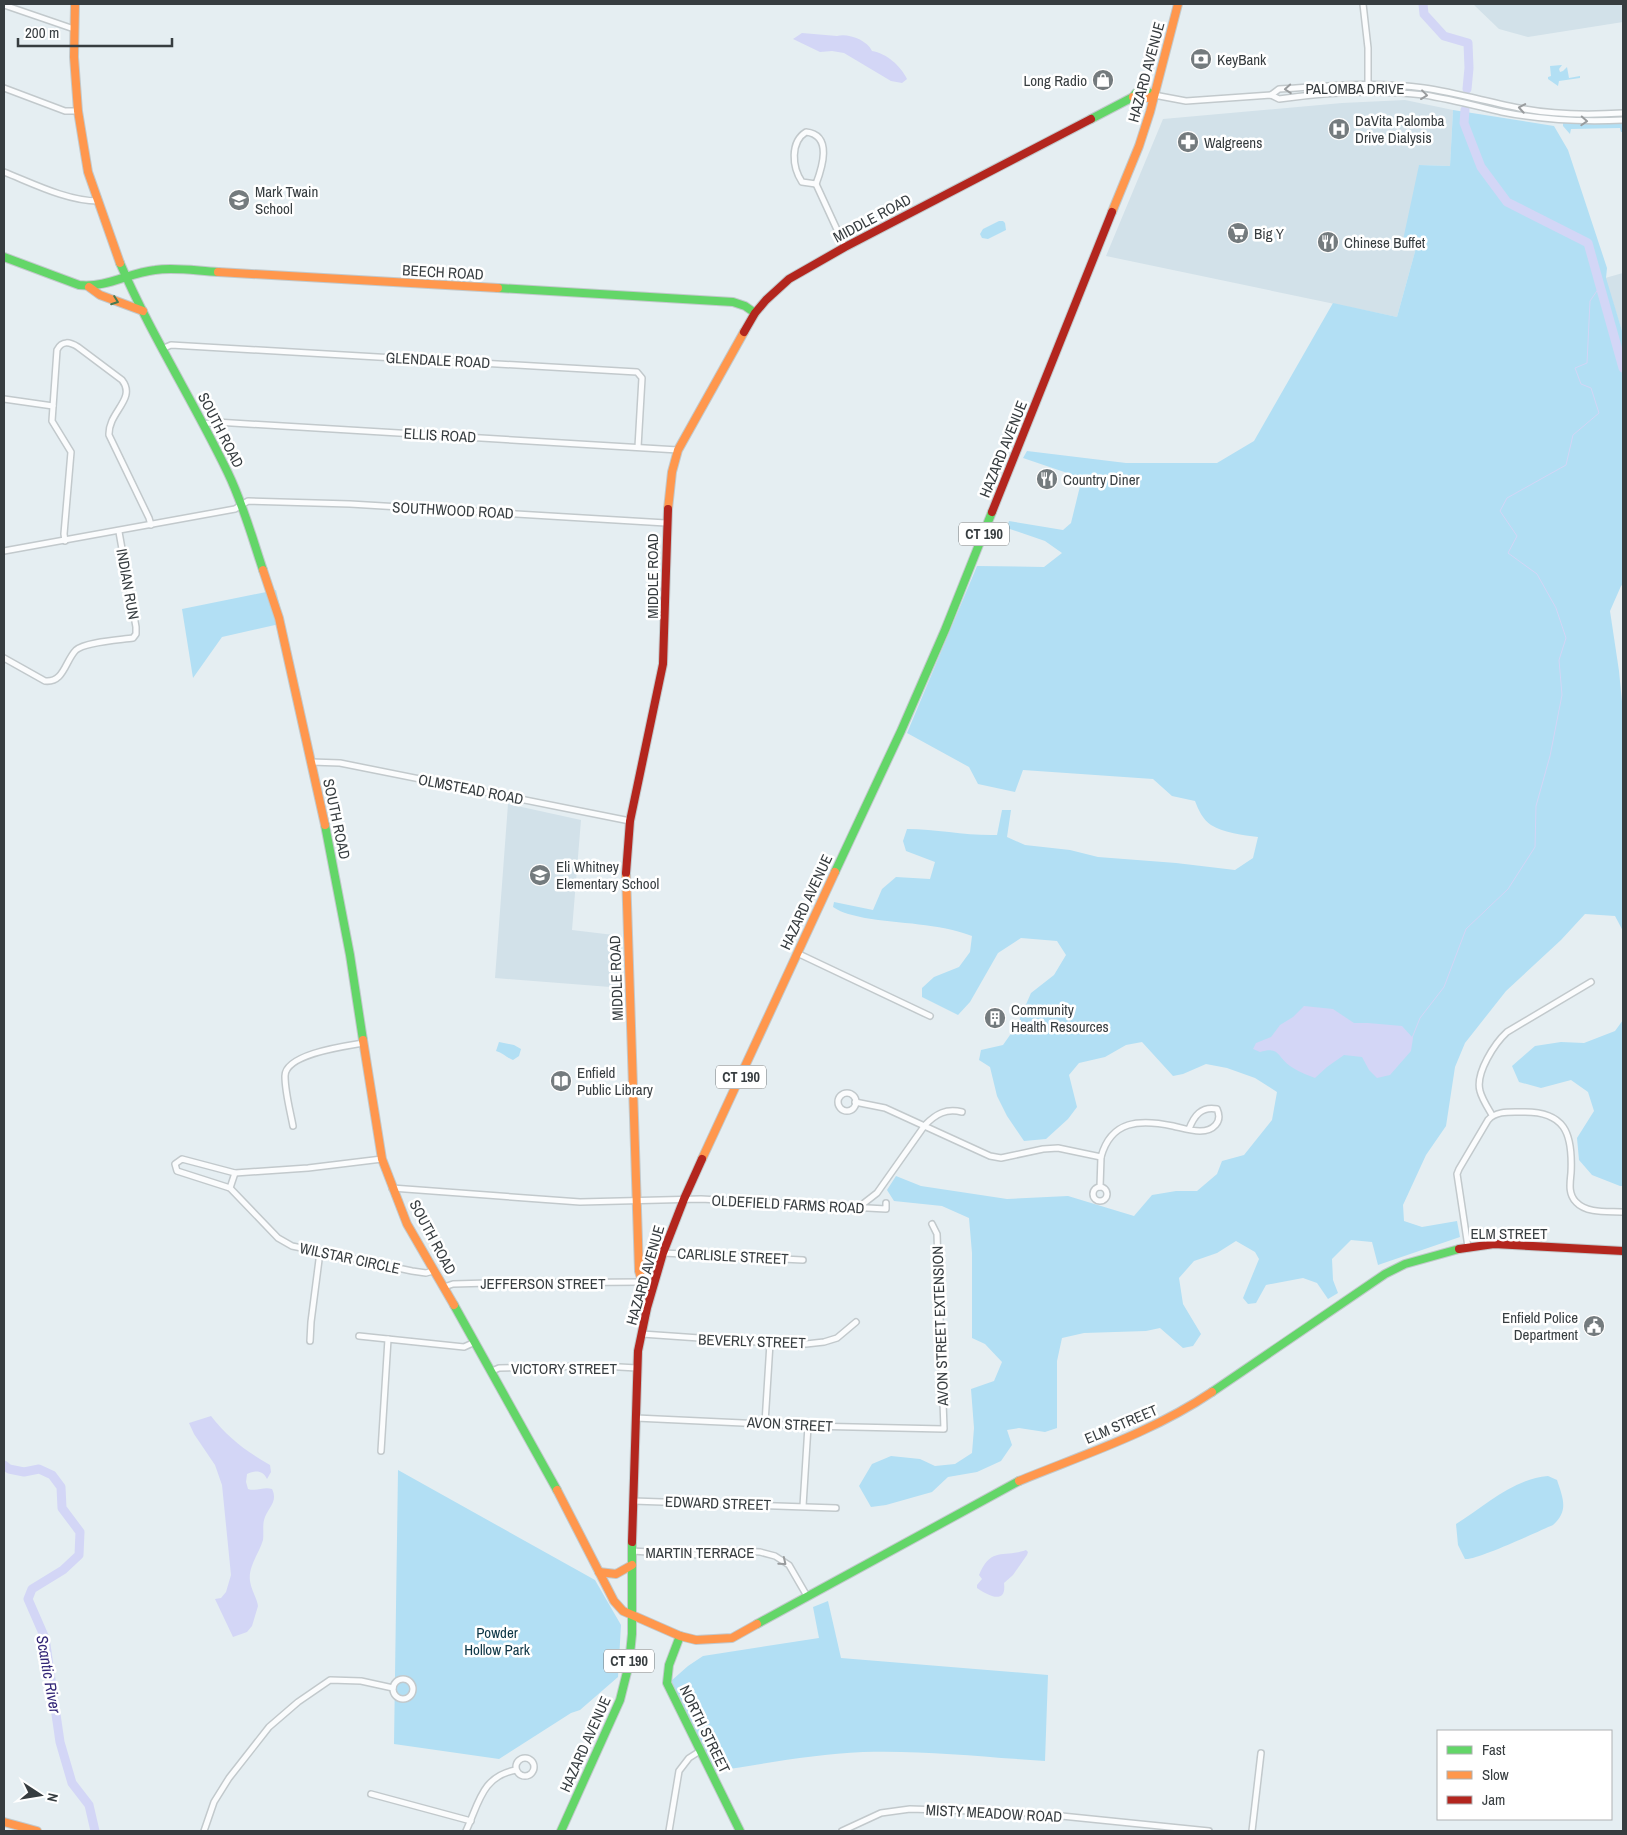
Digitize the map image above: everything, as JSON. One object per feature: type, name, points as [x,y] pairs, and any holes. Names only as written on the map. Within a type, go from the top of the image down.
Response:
[{"type":"main road","name":"SOUTH ROAD","points":[[75,4],[74,57],[78,111],[88,172],[127,277],[228,472],[242,506],[279,618],[331,853],[350,955],[382,1159],[392,1188],[407,1224],[492,1371],[568,1509],[614,1602],[623,1612],[632,1615]]},
{"type":"main road","name":"HAZARD AVENUE","points":[[561,1831],[620,1700],[629,1664],[632,1615],[633,1501],[638,1368],[642,1334],[663,1252],[684,1200],[890,756],[945,630],[1134,160],[1154,96],[1178,4]]},
{"type":"main road","name":"MIDDLE ROAD","points":[[643,1282],[640,1279],[639,1271],[626,860],[630,821],[663,664],[666,523],[672,472],[678,450],[756,313],[766,300],[789,279],[845,247],[1133,97],[1148,98],[1154,96]]},
{"type":"main road","points":[[4,257],[89,287],[100,295],[143,311]]},
{"type":"main road","name":"BEECH ROAD","points":[[89,287],[102,286],[152,269],[733,302],[745,306],[756,313]]},
{"type":"main road","name":"ELM STREET","points":[[632,1615],[680,1636],[696,1640],[732,1638],[746,1632],[807,1596],[1019,1481],[1141,1432],[1184,1411],[1385,1274],[1424,1258],[1468,1247],[1494,1244],[1623,1251]]},
{"type":"main road","points":[[643,1282],[653,1286]]},
{"type":"main road","points":[[599,1572],[616,1574],[632,1565]]},
{"type":"main road","name":"NORTH STREET","points":[[680,1636],[669,1664],[666,1675],[667,1683],[740,1831]]},
{"type":"main road","points":[[4,1822],[36,1831]]},
{"type":"street","points":[[1363,4],[1368,48],[1368,92]]},
{"type":"street","points":[[4,5],[74,29]]},
{"type":"street","name":"PALOMBA DRIVE","points":[[1271,95],[1279,89],[1368,85],[1423,88],[1526,109],[1591,114],[1623,113]]},
{"type":"street","points":[[4,88],[65,111],[78,111]]},
{"type":"street","name":"PALOMBA DRIVE","points":[[1154,96],[1186,102],[1271,95],[1279,99],[1345,91],[1390,92],[1439,98],[1502,112],[1554,119],[1623,120]]},
{"type":"street","points":[[1439,98],[1441,92]]},
{"type":"street","points":[[1554,112],[1554,119]]},
{"type":"street","points":[[816,184],[802,182],[796,168],[795,144],[802,134],[806,132],[812,132],[818,136],[824,150],[824,158],[816,184],[845,247]]},
{"type":"street","points":[[4,172],[68,196],[98,201]]},
{"type":"street","points":[[65,541],[71,452],[52,422],[57,350],[65,342],[72,343],[122,380],[126,386],[128,392],[111,419],[109,436],[151,525]]},
{"type":"street","name":"GLENDALE ROAD","points":[[164,348],[171,345],[637,372],[642,378],[638,447]]},
{"type":"street","points":[[4,399],[53,406]]},
{"type":"street","name":"ELLIS ROAD","points":[[203,424],[216,422],[678,450]]},
{"type":"street","name":"SOUTHWOOD ROAD","points":[[242,506],[248,501],[304,502],[666,523]]},
{"type":"street","name":"INDIAN RUN","points":[[4,658],[45,681],[52,682],[58,678],[76,650],[85,646],[133,638],[136,634],[136,627],[119,532],[235,510],[242,506]]},
{"type":"street","points":[[4,551],[119,532]]},
{"type":"street","name":"OLMSTEAD ROAD","points":[[311,762],[343,764],[630,821]]},
{"type":"street","points":[[797,954],[930,1016]]},
{"type":"street","points":[[1492,1115],[1480,1091],[1479,1080],[1496,1044],[1507,1032],[1592,982]]},
{"type":"street","points":[[293,1126],[285,1074],[290,1065],[315,1053],[363,1042]]},
{"type":"street","points":[[856,1102],[885,1108],[990,1156],[1002,1158],[1043,1149],[1058,1148],[1101,1157]]},
{"type":"street","points":[[1100,1187],[1101,1157],[1105,1144],[1115,1131],[1125,1125],[1156,1122],[1189,1130],[1201,1131],[1213,1128],[1218,1123],[1220,1115],[1217,1109],[1202,1110],[1189,1130]]},
{"type":"street","points":[[859,1207],[877,1193],[925,1125],[939,1113],[952,1110],[962,1112]]},
{"type":"street","points":[[1468,1247],[1457,1174],[1492,1115],[1503,1112],[1532,1111],[1547,1114],[1558,1120],[1566,1130],[1571,1147],[1570,1188],[1574,1200],[1586,1209],[1623,1212]]},
{"type":"street","name":"WILSTAR CIRCLE","points":[[382,1159],[308,1168],[235,1173],[182,1159],[175,1164],[177,1171],[230,1188],[278,1238],[292,1246],[426,1273],[434,1270]]},
{"type":"street","points":[[230,1188],[235,1173]]},
{"type":"street","name":"OLDEFIELD FARMS ROAD","points":[[392,1188],[572,1202],[684,1200],[772,1202],[886,1209],[886,1202]]},
{"type":"street","name":"AVON STREET EXTENSION","points":[[932,1224],[937,1234],[944,1429]]},
{"type":"street","points":[[310,1341],[320,1252]]},
{"type":"street","name":"CARLISLE STREET","points":[[663,1252],[803,1260]]},
{"type":"street","name":"JEFFERSON STREET","points":[[444,1287],[453,1284],[489,1283],[643,1282]]},
{"type":"street","name":"BEVERLY STREET","points":[[642,1334],[806,1344],[837,1338],[856,1322]]},
{"type":"street","points":[[359,1336],[464,1347],[475,1342]]},
{"type":"street","points":[[381,1451],[388,1339]]},
{"type":"street","points":[[765,1423],[770,1343]]},
{"type":"street","name":"VICTORY STREET","points":[[492,1371],[499,1368],[602,1366],[638,1368]]},
{"type":"street","name":"AVON STREET","points":[[636,1418],[808,1426],[944,1429]]},
{"type":"street","points":[[803,1506],[808,1426]]},
{"type":"street","name":"EDWARD STREET","points":[[633,1501],[836,1508]]},
{"type":"street","name":"MARTIN TERRACE","points":[[632,1552],[698,1555],[717,1551],[760,1552],[775,1556],[788,1565],[807,1596]]},
{"type":"street","points":[[204,1831],[214,1802],[225,1783],[270,1727],[298,1702],[330,1680],[361,1682],[393,1688]]},
{"type":"street","points":[[669,1831],[679,1770],[689,1758],[700,1751]]},
{"type":"street","points":[[1252,1831],[1261,1753]]},
{"type":"street","points":[[466,1831],[489,1783],[499,1775],[516,1770]]},
{"type":"street","points":[[372,1794],[471,1821]]},
{"type":"street","name":"MISTY MEADOW ROAD","points":[[842,1831],[881,1813],[910,1809],[1032,1813],[1209,1831]]},
{"type":"shaded area","points":[[1473,4],[1623,4],[1623,22],[1528,37],[1499,29]]},
{"type":"shaded area","points":[[802,33],[841,35],[857,38],[870,47],[872,51],[883,54],[892,61],[901,69],[907,79],[902,83],[891,81],[844,53],[820,52],[793,39]]},
{"type":"shaded area","points":[[1405,100],[1453,110],[1450,166],[1419,165],[1416,248],[1397,317],[1106,256],[1163,119],[1342,103]]},
{"type":"shaded area","points":[[1623,273],[1623,334],[1605,278]]},
{"type":"shaded area","name":"Eli Whitney Elementary School","points":[[508,804],[581,820],[572,930],[622,936],[623,988],[495,978]]},
{"type":"shaded area","points":[[1304,1006],[1333,1009],[1354,1023],[1402,1026],[1413,1038],[1411,1051],[1390,1075],[1377,1078],[1369,1070],[1362,1057],[1344,1055],[1315,1078],[1293,1068],[1275,1051],[1260,1052],[1253,1049],[1256,1043],[1271,1037],[1280,1025],[1293,1017]]},
{"type":"shaded area","points":[[211,1416],[238,1444],[270,1465],[271,1472],[267,1479],[261,1472],[247,1474],[246,1482],[248,1489],[266,1488],[272,1489],[274,1493],[272,1504],[264,1520],[263,1540],[252,1565],[250,1576],[258,1606],[252,1626],[247,1632],[233,1637],[215,1599],[221,1598],[226,1592],[231,1575],[222,1485],[215,1465],[194,1434],[189,1423]]},
{"type":"shaded area","points":[[1026,1550],[1028,1552],[1027,1555],[1013,1575],[1004,1583],[1004,1590],[999,1597],[991,1596],[977,1588],[982,1579],[979,1575],[988,1560],[993,1556]]},
{"type":"green space","points":[[1562,65],[1559,69],[1560,72],[1567,67],[1569,78],[1580,76],[1580,78],[1559,81],[1558,86],[1548,79],[1551,76],[1550,66]]},
{"type":"green space","points":[[1453,110],[1554,126],[1568,150],[1607,268],[1606,278],[1623,334],[1623,584],[1610,611],[1623,712],[1623,931],[1615,916],[1585,914],[1561,940],[1506,991],[1465,1043],[1455,1067],[1446,1126],[1426,1155],[1403,1205],[1404,1221],[1422,1227],[1457,1221],[1460,1237],[1378,1265],[1372,1242],[1351,1240],[1332,1259],[1333,1280],[1338,1293],[1328,1299],[1317,1283],[1303,1278],[1266,1285],[1256,1303],[1248,1304],[1243,1298],[1259,1259],[1255,1252],[1236,1241],[1217,1253],[1194,1261],[1179,1278],[1183,1304],[1201,1334],[1193,1346],[1183,1348],[1160,1328],[1146,1331],[1084,1333],[1062,1338],[1057,1361],[1057,1428],[1045,1432],[1019,1428],[1007,1430],[1012,1445],[1001,1461],[977,1472],[948,1477],[932,1492],[886,1505],[871,1507],[859,1486],[872,1464],[891,1456],[920,1459],[935,1466],[955,1464],[972,1453],[974,1428],[971,1389],[994,1381],[1002,1362],[985,1344],[972,1338],[972,1253],[969,1218],[942,1206],[894,1201],[887,1190],[896,1176],[921,1186],[1007,1199],[1068,1196],[1134,1216],[1152,1195],[1176,1191],[1197,1191],[1217,1174],[1222,1161],[1244,1155],[1272,1120],[1277,1092],[1255,1078],[1227,1068],[1206,1064],[1183,1074],[1173,1076],[1142,1042],[1126,1045],[1105,1057],[1079,1063],[1069,1075],[1077,1107],[1068,1119],[1046,1139],[1024,1141],[1007,1116],[997,1096],[990,1067],[979,1060],[981,1050],[1003,1045],[1017,1025],[1031,993],[1054,975],[1066,955],[1057,941],[1021,938],[998,953],[970,1002],[958,1015],[922,997],[922,988],[934,977],[959,967],[970,952],[972,936],[932,926],[852,915],[833,907],[834,902],[873,910],[882,889],[896,877],[930,879],[935,862],[906,851],[903,841],[907,829],[997,835],[1002,810],[1011,810],[1007,837],[1025,845],[1070,850],[1098,857],[1235,870],[1253,858],[1258,837],[1216,828],[1203,817],[1195,801],[1172,796],[1153,779],[1023,770],[1015,792],[978,784],[969,767],[907,733],[977,566],[1044,567],[1062,553],[1045,541],[1007,528],[1009,521],[1063,530],[1071,523],[1082,478],[1023,458],[1027,451],[1126,463],[1217,463],[1254,441],[1333,303],[1397,317],[1416,248],[1403,240],[1419,165],[1450,166]]},
{"type":"green space","points":[[1563,123],[1623,123],[1623,132],[1621,132],[1620,128],[1571,129],[1570,134],[1563,126]]},
{"type":"green space","points":[[999,221],[1005,223],[1006,230],[988,239],[982,238],[980,234],[983,229]]},
{"type":"green space","points":[[276,590],[284,623],[222,637],[193,678],[182,609]]},
{"type":"green space","points":[[1623,1020],[1623,1186],[1620,1186],[1592,1175],[1579,1160],[1577,1138],[1594,1111],[1588,1092],[1571,1080],[1541,1088],[1519,1082],[1512,1066],[1535,1046],[1561,1042],[1584,1043],[1615,1031]]},
{"type":"green space","points":[[499,1042],[514,1045],[521,1049],[519,1056],[513,1060],[496,1051]]},
{"type":"green space","name":"Powder Hollow Park","points":[[398,1470],[595,1580],[621,1625],[618,1677],[580,1710],[571,1713],[499,1759],[394,1744]]},
{"type":"green space","points":[[1548,1476],[1557,1480],[1563,1504],[1561,1515],[1553,1525],[1494,1551],[1465,1559],[1458,1545],[1456,1524],[1499,1494],[1523,1482]]},
{"type":"green space","points":[[828,1601],[841,1658],[1048,1675],[1045,1761],[931,1753],[863,1752],[807,1757],[715,1771],[671,1681],[703,1656],[819,1638],[813,1607]]},
{"type":"waterway","points":[[1423,4],[1424,14],[1444,36],[1468,43],[1469,68],[1467,89]]},
{"type":"waterway","points":[[1465,110],[1464,123],[1481,167],[1507,202],[1588,243],[1623,368]]},
{"type":"waterway","points":[[1412,1038],[1420,1018],[1444,987],[1466,929],[1508,889],[1535,847],[1536,806],[1550,756],[1562,695],[1559,660],[1566,638],[1556,608],[1537,574],[1508,553],[1517,536],[1500,511],[1507,498],[1566,465],[1573,435],[1599,413],[1591,388],[1581,384],[1575,368],[1587,363],[1590,301],[1601,285]]},
{"type":"waterway","name":"Scantic River","points":[[4,1465],[9,1469],[24,1472],[39,1469],[52,1475],[61,1487],[62,1508],[80,1532],[79,1555],[63,1570],[32,1589],[28,1599],[45,1638],[60,1742],[72,1783],[89,1805],[95,1831]]},
{"type":"traffic: fast","points":[[1091,119],[1133,97],[1136,93],[1148,92],[1154,95]]},
{"type":"traffic: fast","points":[[4,257],[79,285],[99,284],[163,269],[218,272]]},
{"type":"traffic: fast","points":[[120,263],[145,316],[228,473],[243,509],[263,570]]},
{"type":"traffic: fast","points":[[498,288],[733,302],[745,306],[755,313]]},
{"type":"traffic: fast","points":[[835,872],[901,731],[945,630],[992,512]]},
{"type":"traffic: fast","points":[[325,825],[350,955],[363,1040]]},
{"type":"traffic: fast","points":[[1212,1392],[1385,1274],[1405,1264],[1459,1249]]},
{"type":"traffic: fast","points":[[454,1305],[557,1490]]},
{"type":"traffic: fast","points":[[757,1624],[1019,1481]]},
{"type":"traffic: fast","points":[[561,1831],[620,1700],[629,1664],[632,1634],[632,1542]]},
{"type":"traffic: fast","points":[[680,1636],[669,1665],[667,1683],[740,1831]]},
{"type":"traffic: slow","points":[[75,4],[74,57],[78,111],[88,172],[120,263]]},
{"type":"traffic: slow","points":[[1112,212],[1139,146],[1150,112],[1178,4]]},
{"type":"traffic: slow","points":[[1133,97],[1148,98],[1154,95]]},
{"type":"traffic: slow","points":[[218,272],[498,288]]},
{"type":"traffic: slow","points":[[89,287],[100,295],[143,311]]},
{"type":"traffic: slow","points":[[668,509],[672,472],[678,450],[744,332]]},
{"type":"traffic: slow","points":[[263,570],[279,618],[325,825]]},
{"type":"traffic: slow","points":[[702,1159],[835,872]]},
{"type":"traffic: slow","points":[[626,873],[639,1271],[642,1281],[653,1286]]},
{"type":"traffic: slow","points":[[363,1040],[382,1159],[407,1224],[454,1305]]},
{"type":"traffic: slow","points":[[1019,1481],[1142,1431],[1212,1392]]},
{"type":"traffic: slow","points":[[557,1490],[614,1601],[623,1611],[680,1636],[696,1640],[732,1638],[757,1624]]},
{"type":"traffic: slow","points":[[599,1572],[616,1574],[632,1565]]},
{"type":"traffic: slow","points":[[4,1822],[37,1831]]},
{"type":"traffic: jam","points":[[744,332],[755,313],[766,300],[789,279],[845,247],[1091,119]]},
{"type":"traffic: jam","points":[[992,512],[1112,212]]},
{"type":"traffic: jam","points":[[626,873],[630,821],[663,664],[668,509]]},
{"type":"traffic: jam","points":[[632,1542],[638,1351],[647,1308],[663,1253],[702,1159]]},
{"type":"traffic: jam","points":[[1459,1249],[1494,1244],[1623,1251]]},
{"type":"place","name":"KeyBank","points":[[1201,59]]},
{"type":"place","name":"Long Radio","points":[[1103,80]]},
{"type":"place","name":"DaVita Palomba Drive Dialysis","points":[[1339,129]]},
{"type":"place","name":"Walgreens","points":[[1188,142]]},
{"type":"place","name":"Mark Twain School","points":[[239,200]]},
{"type":"place","name":"Big Y","points":[[1238,233]]},
{"type":"place","name":"Chinese Buffet","points":[[1328,242]]},
{"type":"place","name":"Country Diner","points":[[1047,479]]},
{"type":"place","name":"Eli Whitney Elementary School","points":[[540,875]]},
{"type":"place","name":"Community Health Resources","points":[[995,1018]]},
{"type":"place","name":"Enfield Public Library","points":[[561,1081]]},
{"type":"place","name":"Enfield Police Department","points":[[1594,1326]]}]
